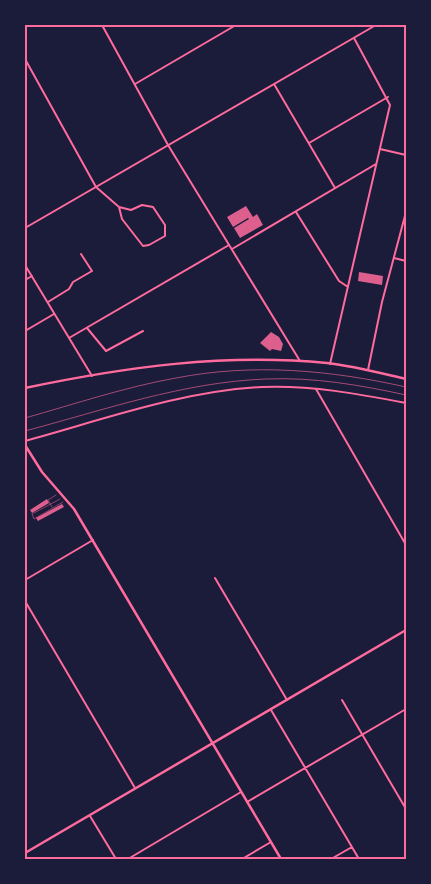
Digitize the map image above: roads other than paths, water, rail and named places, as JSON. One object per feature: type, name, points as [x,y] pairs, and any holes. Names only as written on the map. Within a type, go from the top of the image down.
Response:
[{"type":"main road","points":[[25,388],[167,364],[214,360],[300,361],[368,370],[406,379]]},
{"type":"main road","points":[[25,445],[42,472],[74,509],[281,859]]},
{"type":"main road","points":[[25,853],[406,630]]},
{"type":"street","points":[[102,25],[168,144],[300,361]]},
{"type":"street","points":[[135,84],[236,25]]},
{"type":"street","points":[[25,228],[376,25]]},
{"type":"street","points":[[330,364],[390,105],[388,97],[353,37]]},
{"type":"street","points":[[25,59],[96,187],[119,207],[131,210],[142,205],[153,207],[165,226],[165,236],[149,245],[143,246],[122,219],[119,207]]},
{"type":"street","points":[[274,83],[334,188]]},
{"type":"street","points":[[308,143],[388,97]]},
{"type":"street","points":[[380,149],[406,155]]},
{"type":"street","points":[[232,250],[376,164]]},
{"type":"street","points":[[295,212],[339,281],[348,287]]},
{"type":"street","points":[[368,370],[406,212]]},
{"type":"street","points":[[69,338],[229,245]]},
{"type":"street","points":[[48,302],[69,289],[73,282],[92,271],[82,254]]},
{"type":"street","points":[[394,258],[406,261]]},
{"type":"street","points":[[25,265],[92,376]]},
{"type":"street","points":[[25,280],[32,276]]},
{"type":"street","points":[[25,331],[54,314]]},
{"type":"street","points":[[87,328],[106,351],[143,331]]},
{"type":"street","points":[[25,441],[207,394],[263,387],[316,388],[406,403]]},
{"type":"street","points":[[316,388],[406,545]]},
{"type":"street","points":[[25,580],[93,540]]},
{"type":"street","points":[[215,578],[287,700]]},
{"type":"street","points":[[25,601],[135,788]]},
{"type":"street","points":[[342,700],[406,809]]},
{"type":"street","points":[[271,709],[359,859]]},
{"type":"street","points":[[247,802],[406,709]]},
{"type":"street","points":[[128,859],[241,792]]},
{"type":"street","points":[[90,814],[116,859]]},
{"type":"street","points":[[242,859],[271,842]]},
{"type":"street","points":[[331,859],[352,847]]},
{"type":"railway","points":[[25,418],[119,391],[205,373],[291,370],[349,376],[406,387]]},
{"type":"railway","points":[[25,431],[144,398],[205,385],[235,381],[302,379],[354,385],[406,395]]}]
